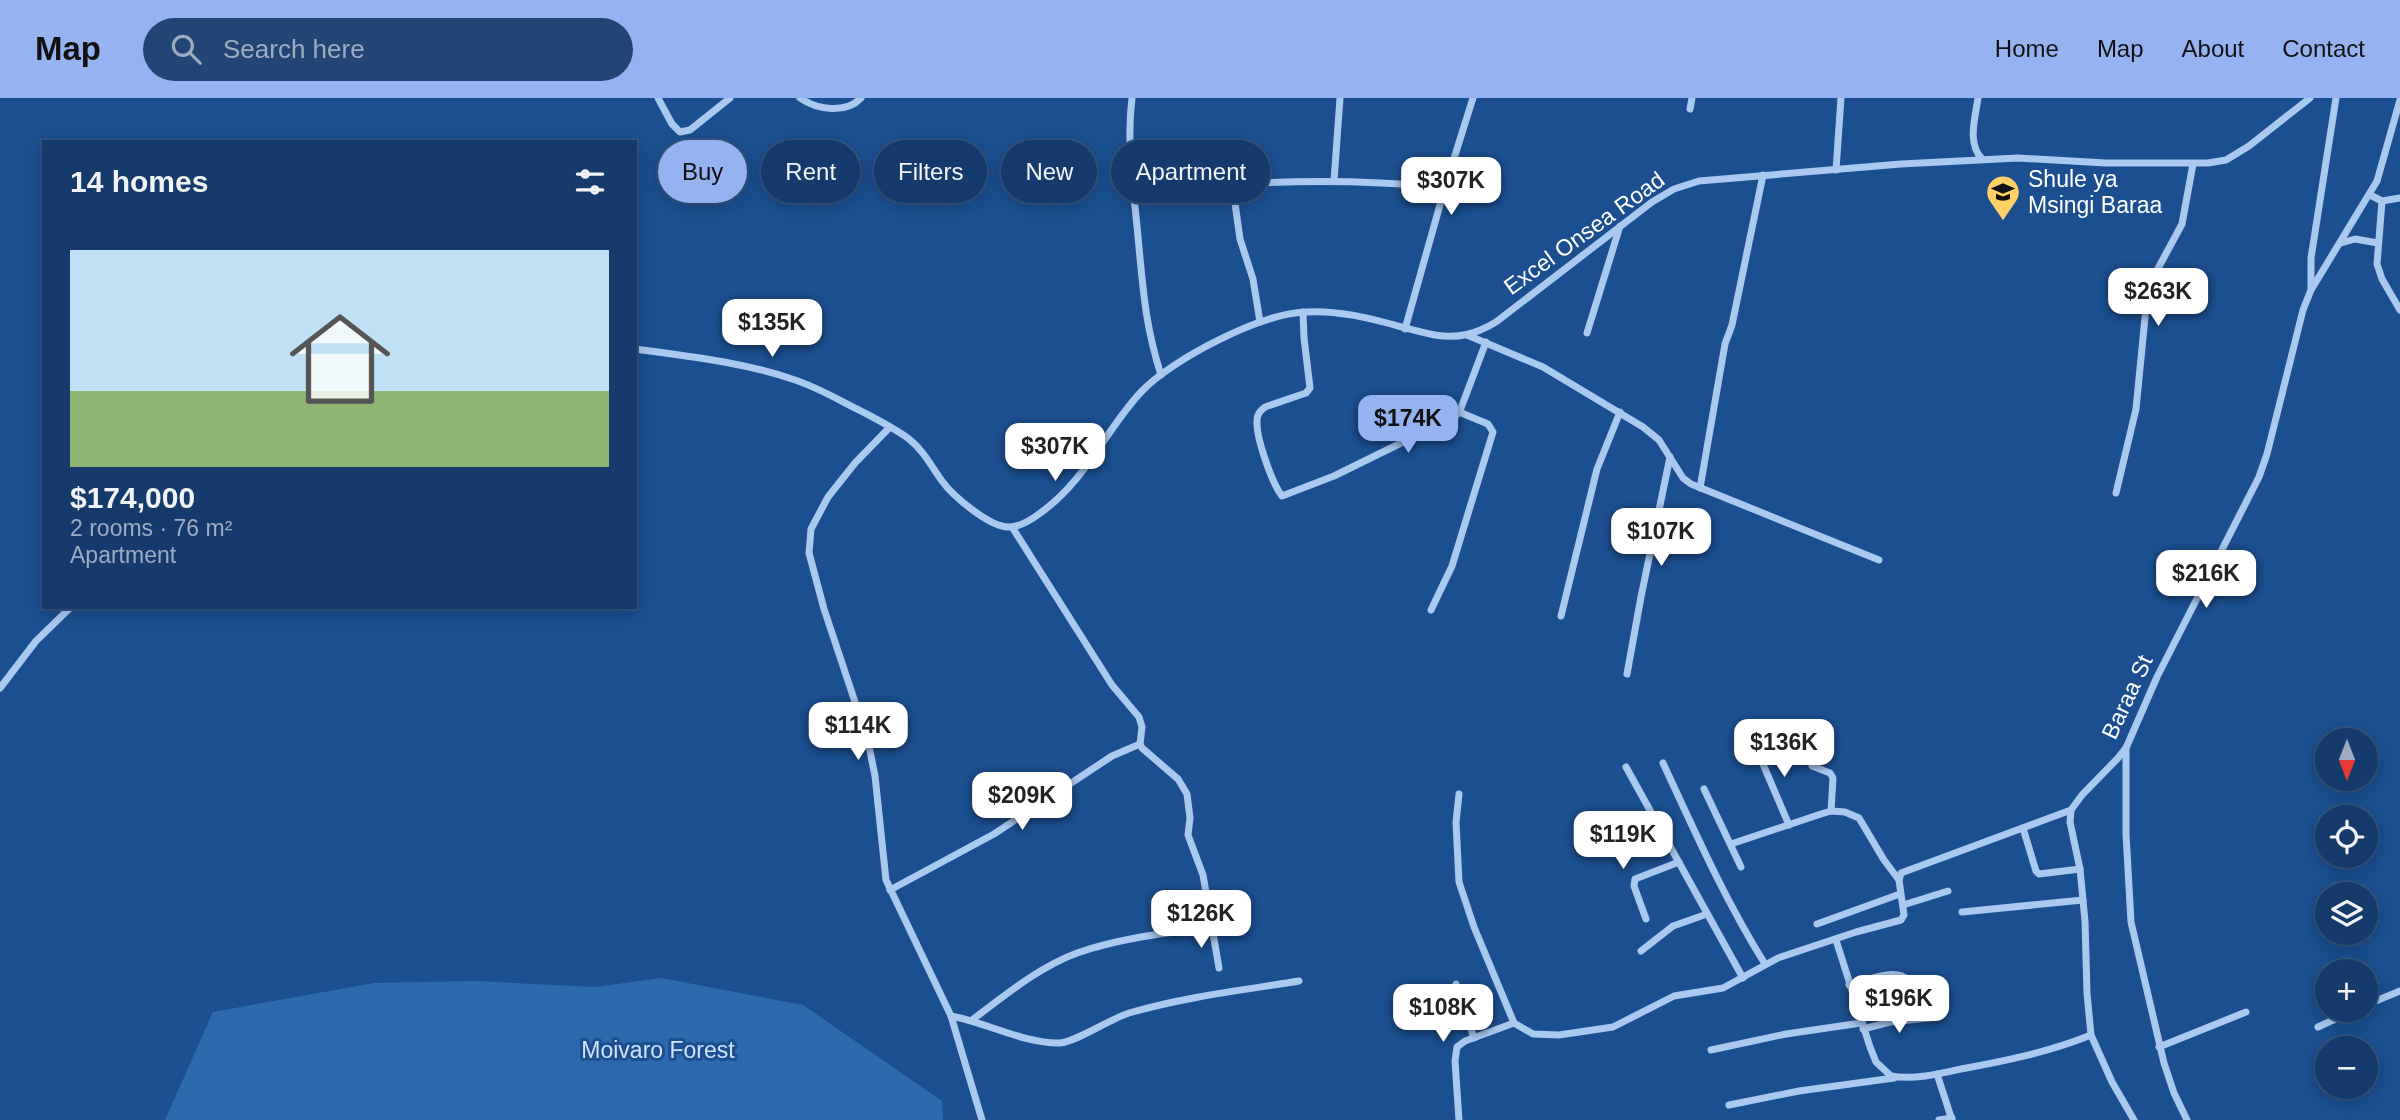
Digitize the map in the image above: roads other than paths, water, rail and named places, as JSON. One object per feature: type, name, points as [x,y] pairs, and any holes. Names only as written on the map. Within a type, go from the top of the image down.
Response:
[{"type":"street","points":[[658,98],[672,124],[681,132],[690,130],[730,98]]},
{"type":"street","points":[[800,98],[811,105],[837,108],[853,105],[862,98]]},
{"type":"street","points":[[1132,98],[1129,152],[1143,298],[1161,375]]},
{"type":"street","points":[[1334,181],[1340,98]]},
{"type":"street","points":[[1405,329],[1473,98]]},
{"type":"street","points":[[1690,109],[1692,98]]},
{"type":"street","points":[[1836,170],[1841,98]]},
{"type":"street","points":[[1978,98],[1973,139],[1975,150],[1982,159]]},
{"type":"street","name":"Excel Onsea Road","points":[[1012,527],[1033,518],[1062,496],[1141,392],[1161,375],[1199,352],[1260,322],[1303,312],[1337,312],[1448,337],[1467,335],[1496,322],[1620,226],[1664,194],[1684,185],[1763,175],[1982,159],[2193,164],[2226,160],[2255,142],[2310,98]]},
{"type":"street","points":[[2311,290],[2311,258],[2336,98]]},
{"type":"street","name":"Baraa St","points":[[2071,810],[2126,748],[2157,677],[2259,477],[2303,310],[2311,290],[2370,195],[2380,173],[2400,100]]},
{"type":"street","points":[[2116,493],[2136,409],[2148,287],[2182,223],[2193,164]]},
{"type":"street","points":[[1700,488],[1725,344],[1732,325],[1763,175]]},
{"type":"street","points":[[1270,182],[1334,181],[1445,187]]},
{"type":"street","points":[[2370,195],[2382,201],[2400,198]]},
{"type":"street","points":[[2382,201],[2378,270],[2400,310]]},
{"type":"street","points":[[1235,203],[1240,239],[1253,279],[1260,322]]},
{"type":"street","points":[[1587,333],[1620,226]]},
{"type":"street","points":[[2340,243],[2356,239],[2378,243]]},
{"type":"street","points":[[1303,312],[1310,388],[1306,393],[1265,407],[1260,411],[1257,421],[1261,446],[1282,496],[1334,476],[1451,419],[1459,412],[1486,342]]},
{"type":"street","points":[[1467,335],[1543,367],[1620,412],[1651,433],[1683,478],[1700,488],[1879,560]]},
{"type":"street","points":[[637,349],[791,378],[833,397],[890,427],[922,451],[943,482],[962,501],[999,526],[1012,527],[1112,685],[1139,717],[1142,727],[1140,744],[1144,751],[1178,779],[1187,794],[1190,818],[1188,835],[1202,875],[1219,968]]},
{"type":"street","points":[[1431,610],[1451,566],[1493,435],[1493,429],[1488,424],[1459,412]]},
{"type":"street","points":[[1562,617],[1597,469],[1620,412]]},
{"type":"street","points":[[890,427],[855,463],[828,497],[813,522],[808,544],[820,596],[868,741],[875,776],[884,865],[890,890],[951,1016],[982,1120]]},
{"type":"street","points":[[1627,674],[1670,457]]},
{"type":"street","points":[[0,688],[36,641],[69,609]]},
{"type":"street","points":[[1812,738],[1812,766],[1830,773],[1833,778],[1831,811]]},
{"type":"street","points":[[1754,743],[1789,825]]},
{"type":"street","points":[[890,890],[994,834],[1112,756],[1140,744]]},
{"type":"street","points":[[2126,748],[2129,903],[2159,1046],[2174,1093],[2187,1120]]},
{"type":"street","points":[[1663,763],[1718,884],[1765,964]]},
{"type":"street","points":[[1626,767],[1743,978]]},
{"type":"street","points":[[1704,789],[1741,867]]},
{"type":"street","points":[[1459,794],[1456,822],[1459,882],[1474,927],[1514,1023],[1533,1034],[1547,1036],[1613,1027],[1674,996],[1723,988],[1765,964],[1856,932],[1901,920],[1904,915],[1900,894],[1901,873],[2071,810],[2070,822],[2080,869],[2083,900],[2091,1035],[2112,1082],[2134,1120]]},
{"type":"street","points":[[1731,844],[1831,811],[1845,812],[1859,818],[1899,880]]},
{"type":"street","points":[[2023,828],[2039,874],[2080,869]]},
{"type":"street","points":[[1646,919],[1634,886],[1635,879],[1678,862]]},
{"type":"street","points":[[1903,905],[1948,891]]},
{"type":"street","points":[[1816,924],[1900,894]]},
{"type":"street","points":[[1962,912],[2083,900]]},
{"type":"street","points":[[1641,951],[1673,926],[1707,914]]},
{"type":"street","points":[[972,1020],[1019,985],[1076,953],[1211,926]]},
{"type":"street","points":[[1836,940],[1876,1062],[1886,1073],[1898,1077]]},
{"type":"street","points":[[1849,985],[1900,974],[1908,980]]},
{"type":"street","points":[[951,1016],[1009,1033],[1064,1042],[1110,1020],[1145,1009],[1299,981]]},
{"type":"street","points":[[1456,984],[1474,1038]]},
{"type":"street","points":[[2378,1000],[2400,991]]},
{"type":"street","points":[[2159,1046],[2246,1012]]},
{"type":"street","points":[[1711,1050],[1786,1034],[1930,1018]]},
{"type":"street","points":[[2318,1027],[2329,1022]]},
{"type":"street","points":[[1460,1120],[1455,1052],[1460,1043],[1514,1023]]},
{"type":"street","points":[[1730,1105],[1799,1091],[1937,1074],[2041,1052],[2091,1035]]},
{"type":"street","points":[[1937,1074],[1952,1119],[1939,1120]]},
{"type":"place","name":"Shule ya Msingi Baraa","points":[[2003,222]]},
{"type":"park label","name":"Moivaro Forest","points":[[658,1050]]}]
